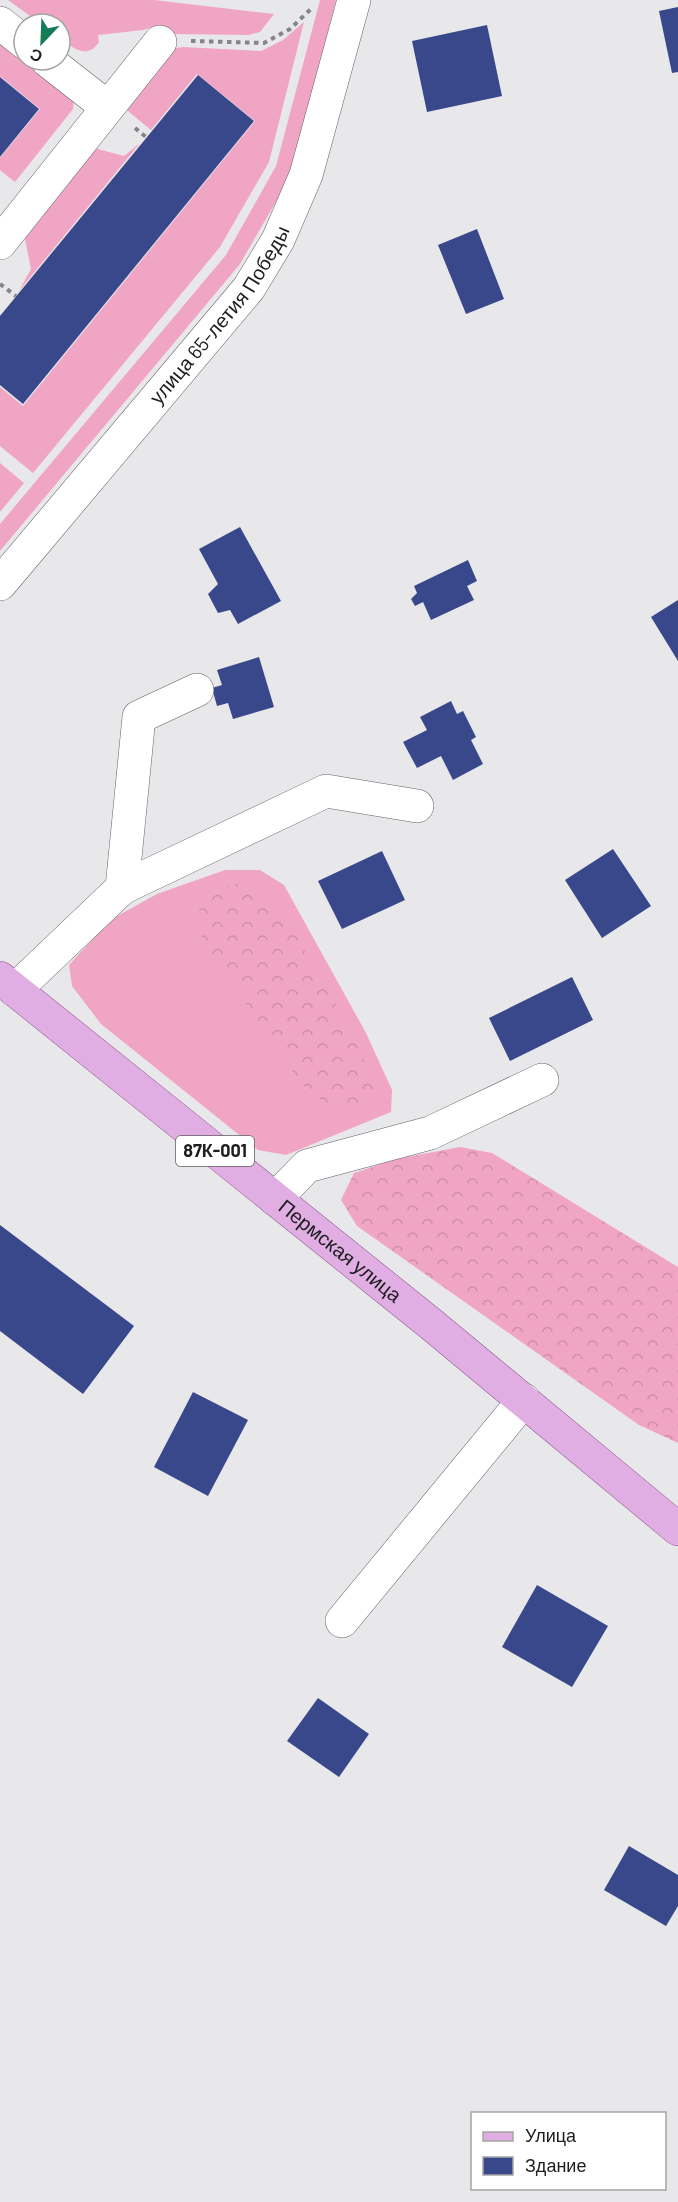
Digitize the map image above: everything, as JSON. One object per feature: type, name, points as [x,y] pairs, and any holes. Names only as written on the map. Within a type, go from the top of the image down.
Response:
[{"type":"main road","name":"Пермская улица","points":[[8,984],[524,1400],[678,1529]]},
{"type":"street","name":"улица 65-летия Победы","points":[[0,584],[249,288],[278,240],[306,175],[354,0]]},
{"type":"street","points":[[0,23],[12,32]]},
{"type":"street","points":[[0,243],[160,42]]},
{"type":"street","points":[[62,72],[107,107]]},
{"type":"street","points":[[122,888],[140,717],[196,690]]},
{"type":"street","points":[[8,984],[122,888],[326,791],[417,806]]},
{"type":"street","points":[[275,1199],[308,1166],[430,1133],[542,1080]]},
{"type":"street","points":[[342,1622],[524,1400]]},
{"type":"path","points":[[160,42],[184,40],[264,44],[290,29],[312,8]]},
{"type":"path","points":[[0,284],[16,297]]},
{"type":"green space","points":[[8,0],[154,0],[274,14],[260,32],[248,35],[174,34],[161,25],[143,30],[98,35],[99,42],[90,50],[85,51],[72,46],[72,12],[24,12]]},
{"type":"green space","points":[[320,0],[336,0],[292,174],[240,264],[0,551],[0,524],[226,255],[276,166]]},
{"type":"green space","points":[[304,22],[269,162],[220,247],[33,473],[0,446],[0,387],[23,406],[255,121],[197,74],[151,130],[123,107],[170,49],[183,47],[261,51],[283,40]]},
{"type":"green space","points":[[0,38],[12,48],[12,72],[44,72],[71,93],[74,100],[73,109],[15,182],[0,170],[0,158],[40,109],[0,76]]},
{"type":"green space","points":[[140,143],[19,291],[31,269],[23,229],[90,147],[124,156]]},
{"type":"green space","points":[[0,463],[24,483],[0,512]]},
{"type":"green space","points":[[225,870],[260,870],[284,885],[366,1033],[392,1090],[391,1112],[286,1155],[258,1150],[101,1024],[72,986],[69,965],[110,920],[157,894]]},
{"type":"green space","points":[[236,884],[259,888],[280,909],[331,994],[374,1079],[375,1097],[366,1108],[357,1111],[339,1109],[322,1100],[301,1083],[202,940],[199,907],[213,888]]},
{"type":"green space","points":[[460,1147],[492,1153],[678,1267],[678,1443],[639,1425],[357,1226],[341,1200],[354,1173],[396,1159]]},
{"type":"building","points":[[678,7],[678,72],[672,73],[659,11]]},
{"type":"building","points":[[487,25],[502,96],[427,112],[412,41]]},
{"type":"building","points":[[198,75],[254,121],[23,404],[0,385],[0,316]]},
{"type":"building","points":[[0,77],[39,109],[0,157]]},
{"type":"building","points":[[477,229],[504,299],[466,314],[438,245]]},
{"type":"building","points":[[240,527],[281,601],[238,624],[230,610],[218,613],[208,594],[218,584],[199,549]]},
{"type":"building","points":[[468,560],[477,581],[467,586],[474,600],[431,620],[423,602],[415,606],[411,599],[417,593],[414,586]]},
{"type":"building","points":[[678,600],[678,661],[651,617]]},
{"type":"building","points":[[259,657],[274,707],[233,719],[228,703],[217,706],[212,688],[222,685],[217,670]]},
{"type":"building","points":[[451,701],[457,714],[463,711],[476,737],[471,740],[483,764],[453,780],[441,756],[417,768],[403,742],[427,730],[420,717]]},
{"type":"building","points":[[613,849],[651,906],[602,938],[565,880]]},
{"type":"building","points":[[382,851],[405,900],[342,929],[318,881]]},
{"type":"building","points":[[572,977],[593,1020],[510,1061],[489,1018]]},
{"type":"building","points":[[0,1225],[134,1326],[83,1394],[0,1331]]},
{"type":"building","points":[[193,1392],[248,1420],[208,1496],[154,1467]]},
{"type":"building","points":[[537,1585],[608,1626],[572,1687],[502,1647]]},
{"type":"building","points":[[318,1698],[369,1734],[339,1777],[287,1741]]},
{"type":"building","points":[[629,1846],[678,1875],[678,1906],[666,1926],[604,1890]]}]
